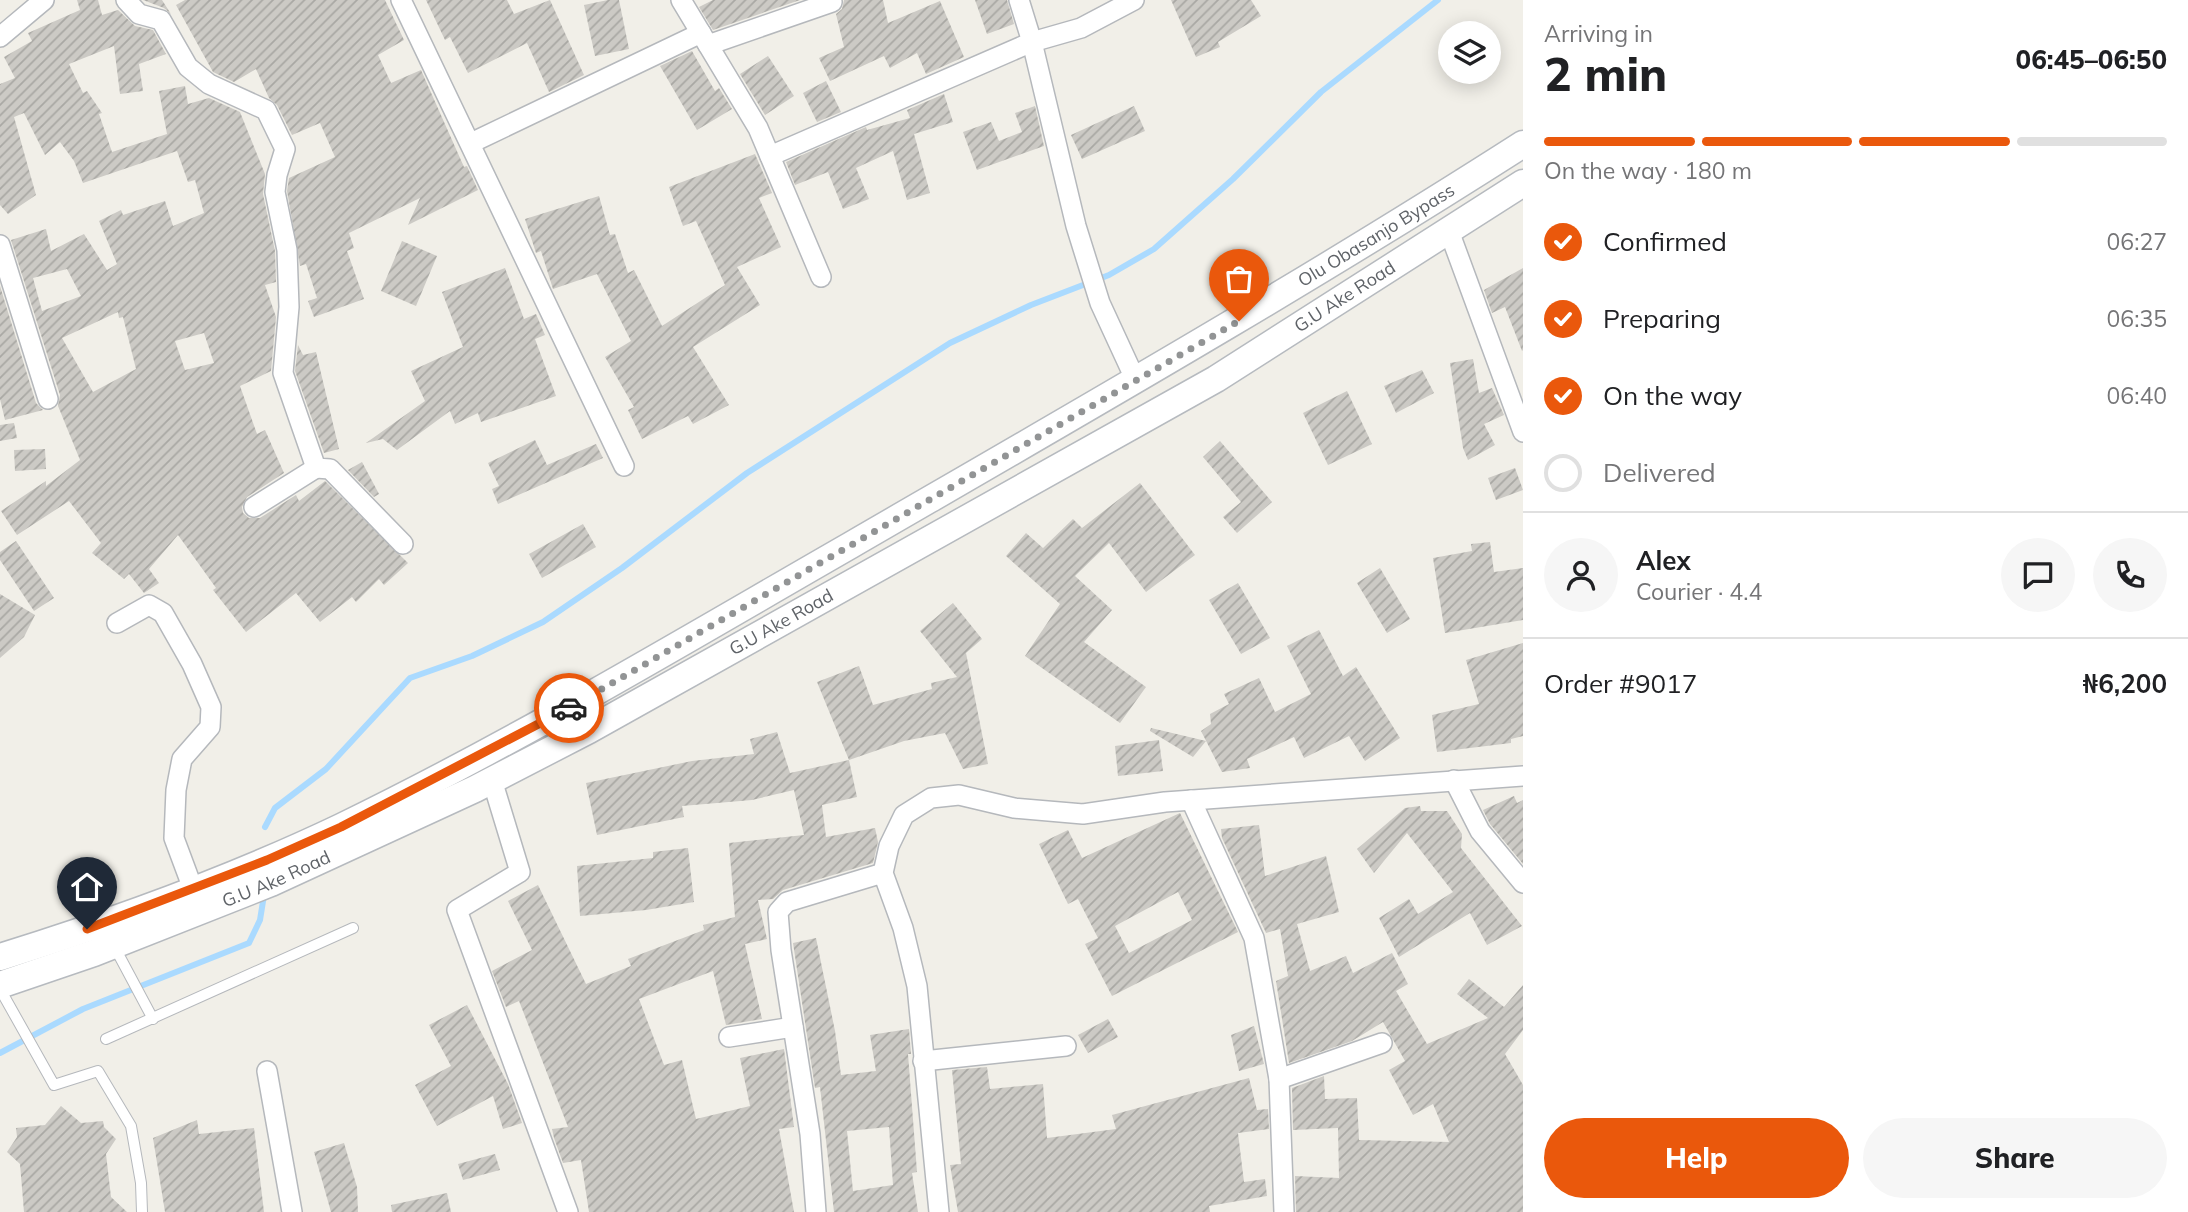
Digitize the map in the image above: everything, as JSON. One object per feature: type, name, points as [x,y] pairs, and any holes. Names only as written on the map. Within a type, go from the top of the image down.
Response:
[{"type":"main road","name":"Olu Obasanjo Bypass","points":[[0,957],[193,889],[341,827],[579,703],[1321,272],[1523,144]]},
{"type":"main road","name":"G.U Ake Road","points":[[0,987],[114,946],[271,883],[492,780],[839,593],[1205,386],[1523,183]]},
{"type":"street","points":[[0,37],[44,0]]},
{"type":"street","points":[[126,0],[139,14],[161,20],[188,67],[209,84],[266,110],[278,128],[285,149],[275,192],[287,250],[289,307],[283,373],[316,468]]},
{"type":"street","points":[[401,0],[624,466]]},
{"type":"street","points":[[681,0],[758,128],[821,278]]},
{"type":"street","points":[[1019,0],[1032,42],[1076,226],[1100,303],[1136,381]]},
{"type":"street","points":[[770,156],[1032,42],[1081,28],[1134,0]]},
{"type":"street","points":[[471,143],[705,39],[832,2]]},
{"type":"street","points":[[1449,232],[1523,432]]},
{"type":"street","points":[[0,245],[48,399]]},
{"type":"street","points":[[254,507],[316,468],[330,469],[403,544]]},
{"type":"street","points":[[117,623],[149,606],[163,613],[192,664],[211,707],[210,727],[182,760],[176,790],[174,838],[193,889]]},
{"type":"street","points":[[939,1212],[917,986],[903,928],[883,873],[888,846],[904,815],[931,798],[959,795],[1014,808],[1083,814],[1191,800],[1523,776]]},
{"type":"street","points":[[492,780],[520,872],[457,910],[568,1212]]},
{"type":"street","points":[[1454,780],[1480,831],[1523,883]]},
{"type":"street","points":[[1191,800],[1254,938],[1279,1079],[1283,1212]]},
{"type":"street","points":[[816,1212],[810,1134],[778,912],[787,902],[883,873]]},
{"type":"street","points":[[729,1037],[793,1027]]},
{"type":"street","points":[[1279,1079],[1382,1043]]},
{"type":"street","points":[[923,1061],[1066,1046]]},
{"type":"street","points":[[267,1071],[292,1212]]},
{"type":"lane","points":[[106,1039],[353,928]]},
{"type":"lane","points":[[114,946],[153,1019]]},
{"type":"lane","points":[[0,987],[54,1085],[98,1071],[131,1126],[141,1183],[142,1212]]},
{"type":"building","points":[[77,0],[98,0],[102,15],[118,10],[135,26],[153,30],[166,54],[139,64],[143,91],[120,94],[114,46],[69,64],[83,93],[87,91],[102,113],[99,114],[112,152],[167,134],[159,91],[185,86],[188,104],[209,98],[240,112],[265,174],[263,194],[275,251],[276,282],[265,285],[276,317],[271,371],[240,386],[257,434],[265,430],[284,473],[247,497],[242,507],[243,513],[249,518],[260,518],[296,495],[299,501],[325,481],[408,563],[384,585],[379,579],[356,602],[352,597],[320,622],[296,593],[246,632],[213,590],[216,588],[178,535],[149,569],[159,583],[144,593],[129,574],[124,579],[92,553],[101,543],[69,501],[17,535],[1,511],[46,481],[46,486],[80,460],[58,406],[60,395],[11,240],[46,229],[51,251],[84,234],[107,270],[117,264],[99,221],[121,210],[123,215],[165,201],[173,226],[204,213],[195,180],[188,182],[177,151],[83,183],[74,161],[60,142],[45,155],[24,113],[14,117],[36,195],[8,214],[0,205],[0,84],[15,78],[4,57],[32,41],[28,33],[80,10]],"holes":[[[67,269],[81,296],[42,311],[33,278]],[[118,312],[119,318],[123,317],[136,369],[93,392],[62,338]],[[204,333],[214,363],[185,370],[175,341]]]},
{"type":"building","points":[[143,0],[162,0],[171,14],[164,8]]},
{"type":"building","points":[[185,0],[385,0],[404,40],[378,55],[391,83],[421,70],[464,167],[467,166],[478,190],[408,225],[420,198],[349,233],[354,248],[347,251],[364,299],[314,317],[308,301],[317,298],[306,264],[300,266],[287,191],[289,178],[335,157],[320,123],[292,135],[277,105],[269,98],[256,69],[234,82],[213,72],[176,5]]},
{"type":"building","points":[[426,0],[507,0],[514,14],[550,0],[584,75],[549,92],[527,43],[468,73],[450,37],[445,40]]},
{"type":"building","points":[[619,0],[629,49],[595,56],[584,5]]},
{"type":"building","points":[[713,0],[800,0],[713,30],[699,7]]},
{"type":"building","points":[[844,0],[883,0],[888,23],[940,1],[964,57],[926,74],[917,53],[890,68],[884,56],[830,81],[819,58],[844,47],[836,14],[842,9]]},
{"type":"building","points":[[975,0],[1007,0],[1014,24],[987,34]]},
{"type":"building","points":[[1171,0],[1251,0],[1261,16],[1218,42],[1220,47],[1196,57]]},
{"type":"building","points":[[692,51],[715,91],[719,88],[732,109],[697,130],[660,66]]},
{"type":"building","points":[[768,56],[794,96],[765,115],[740,74]]},
{"type":"building","points":[[826,81],[841,112],[817,122],[803,93]]},
{"type":"building","points":[[944,94],[953,122],[914,134],[930,193],[907,200],[893,151],[856,168],[869,199],[843,209],[828,172],[795,185],[786,162],[866,127],[867,130],[910,118],[907,110]]},
{"type":"building","points":[[1035,106],[1044,146],[977,170],[963,132],[991,122],[999,141],[1022,132],[1015,113]]},
{"type":"building","points":[[1134,106],[1145,131],[1082,159],[1071,135]]},
{"type":"building","points":[[755,154],[772,193],[759,198],[781,247],[737,267],[760,305],[693,347],[729,405],[693,424],[688,416],[642,439],[628,410],[634,407],[605,357],[631,341],[597,274],[553,289],[541,251],[536,253],[525,219],[599,196],[610,235],[615,234],[628,273],[634,270],[662,326],[725,285],[696,221],[683,226],[669,187]]},
{"type":"building","points":[[402,241],[437,256],[416,306],[381,291]]},
{"type":"building","points":[[505,268],[524,319],[536,314],[545,335],[535,339],[556,396],[481,422],[478,413],[455,424],[450,411],[397,450],[383,439],[366,443],[425,401],[411,371],[463,347],[442,292]]},
{"type":"building","points":[[1523,268],[1522,351],[1505,307],[1492,313],[1484,290]]},
{"type":"building","points":[[0,286],[36,403],[43,410],[5,420],[0,399]]},
{"type":"building","points":[[298,345],[303,355],[316,352],[339,449],[324,453],[295,371]]},
{"type":"building","points":[[1473,359],[1479,393],[1492,388],[1504,415],[1484,424],[1495,445],[1468,460],[1463,448],[1450,363]]},
{"type":"building","points":[[1422,370],[1434,393],[1396,413],[1384,386]]},
{"type":"building","points":[[1347,391],[1372,444],[1328,465],[1303,413]]},
{"type":"building","points":[[14,423],[17,438],[0,441],[0,425]]},
{"type":"building","points":[[535,440],[547,465],[596,444],[603,458],[498,504],[492,489],[499,486],[488,463]]},
{"type":"building","points":[[1220,441],[1272,502],[1237,533],[1223,517],[1241,502],[1203,457]]},
{"type":"building","points":[[45,449],[46,469],[15,471],[14,450]]},
{"type":"building","points":[[362,462],[379,494],[374,497],[348,470]]},
{"type":"building","points":[[1515,468],[1523,490],[1496,500],[1488,478]]},
{"type":"building","points":[[1140,483],[1195,555],[1146,592],[1109,543],[1075,576],[1112,610],[1084,642],[1146,687],[1120,723],[1025,656],[1060,604],[1006,556],[1026,533],[1043,548],[1073,519],[1082,528]]},
{"type":"building","points":[[583,524],[596,547],[542,578],[529,554]]},
{"type":"building","points":[[16,541],[54,598],[34,611],[0,560],[0,552]]},
{"type":"building","points":[[1490,542],[1494,572],[1523,568],[1523,620],[1445,633],[1433,558],[1472,551],[1471,544]]},
{"type":"building","points":[[1380,568],[1410,619],[1387,633],[1357,583]]},
{"type":"building","points":[[1238,583],[1270,638],[1241,654],[1209,600]]},
{"type":"building","points":[[0,594],[35,615],[24,637],[0,658]]},
{"type":"building","points":[[953,603],[982,639],[966,653],[988,764],[963,769],[945,733],[904,741],[849,760],[817,682],[859,666],[873,705],[932,689],[931,683],[957,677],[920,631]]},
{"type":"building","points":[[1319,630],[1343,676],[1356,667],[1400,738],[1365,761],[1349,736],[1304,758],[1294,737],[1247,759],[1250,768],[1222,772],[1201,731],[1211,724],[1210,714],[1229,704],[1224,694],[1259,678],[1275,712],[1311,694],[1287,646]]},
{"type":"building","points":[[1523,643],[1523,736],[1511,739],[1511,743],[1437,752],[1432,715],[1479,704],[1466,660]]},
{"type":"building","points":[[1151,728],[1206,741],[1193,757],[1150,731]]},
{"type":"building","points":[[777,732],[790,773],[849,760],[857,797],[822,805],[826,837],[875,828],[878,842],[873,863],[783,890],[773,899],[758,900],[767,939],[745,944],[762,1019],[726,1025],[713,971],[639,999],[664,1065],[682,1060],[696,1119],[750,1106],[740,1058],[784,1049],[794,1127],[779,1129],[794,1212],[589,1212],[581,1160],[563,1163],[554,1138],[552,1129],[568,1127],[519,1001],[506,1007],[492,971],[532,950],[508,901],[538,885],[586,984],[631,966],[628,959],[704,930],[703,925],[735,917],[729,843],[804,835],[794,790],[752,800],[682,806],[684,817],[597,835],[586,783],[692,761],[754,754],[750,739]]},
{"type":"building","points":[[1159,740],[1163,771],[1118,776],[1115,746]]},
{"type":"building","points":[[1514,796],[1517,803],[1523,800],[1523,864],[1490,824],[1483,810]]},
{"type":"building","points":[[1420,806],[1421,811],[1447,811],[1462,834],[1461,848],[1522,926],[1487,945],[1470,913],[1399,957],[1379,918],[1409,899],[1418,914],[1453,892],[1407,833],[1374,873],[1357,849],[1405,808]]},
{"type":"building","points":[[1180,813],[1238,932],[1112,996],[1085,944],[1098,938],[1078,899],[1068,904],[1039,844],[1068,830],[1082,858]],"holes":[[[1178,892],[1192,920],[1129,953],[1115,926]]]},
{"type":"building","points":[[1259,825],[1265,876],[1326,856],[1339,912],[1297,924],[1310,971],[1346,956],[1353,973],[1392,953],[1408,984],[1396,991],[1427,1044],[1488,1018],[1457,994],[1469,979],[1504,1007],[1523,985],[1523,1030],[1505,1054],[1523,1085],[1523,1212],[1296,1212],[1295,1176],[1339,1178],[1338,1128],[1293,1130],[1292,1088],[1324,1076],[1325,1099],[1357,1098],[1359,1140],[1449,1142],[1433,1104],[1413,1115],[1389,1070],[1405,1061],[1383,1022],[1352,1041],[1289,1063],[1276,981],[1288,976],[1280,929],[1266,933],[1222,838],[1221,829]]},
{"type":"building","points":[[688,848],[694,902],[580,916],[577,866],[653,858],[653,852]]},
{"type":"building","points":[[816,938],[841,1075],[876,1071],[870,1035],[909,1029],[911,1054],[908,1054],[917,1172],[912,1173],[918,1212],[834,1212],[820,1087],[815,1088],[793,943]],"holes":[[[889,1127],[893,1185],[853,1191],[847,1131]]]},
{"type":"building","points":[[467,1005],[508,1084],[522,1123],[503,1129],[493,1096],[437,1126],[415,1085],[451,1066],[429,1025]]},
{"type":"building","points":[[1108,1019],[1118,1037],[1088,1053],[1078,1035]]},
{"type":"building","points":[[1254,1026],[1264,1064],[1239,1071],[1231,1035]]},
{"type":"building","points":[[987,1067],[990,1089],[1043,1084],[1047,1138],[1116,1129],[1112,1115],[1249,1078],[1257,1110],[1268,1109],[1269,1129],[1238,1133],[1244,1182],[1265,1179],[1267,1196],[1209,1206],[1210,1212],[958,1212],[950,1165],[961,1164],[952,1070]]},
{"type":"building","points":[[61,1106],[81,1123],[103,1121],[104,1127],[116,1139],[106,1154],[111,1197],[127,1212],[24,1212],[20,1164],[7,1152],[17,1137],[16,1128],[45,1125]]},
{"type":"building","points":[[197,1120],[199,1134],[254,1128],[264,1212],[165,1212],[153,1138]]},
{"type":"building","points":[[344,1143],[357,1187],[358,1212],[331,1212],[314,1152]]},
{"type":"building","points":[[495,1154],[500,1170],[463,1180],[458,1164]]},
{"type":"building","points":[[447,1193],[451,1212],[392,1212],[391,1205]]},
{"type":"waterway","points":[[265,827],[275,808],[326,769],[410,678],[472,656],[543,622],[622,568],[747,473],[950,343],[1031,305],[1109,275],[1154,249],[1233,179],[1321,92],[1438,0]]},
{"type":"waterway","points":[[0,1053],[83,1009],[249,943],[260,920],[264,895]]},
{"type":"way so far","points":[[569,708],[1239,321]]},
{"type":"route","points":[[87,929],[267,860],[341,827],[569,708]]}]
